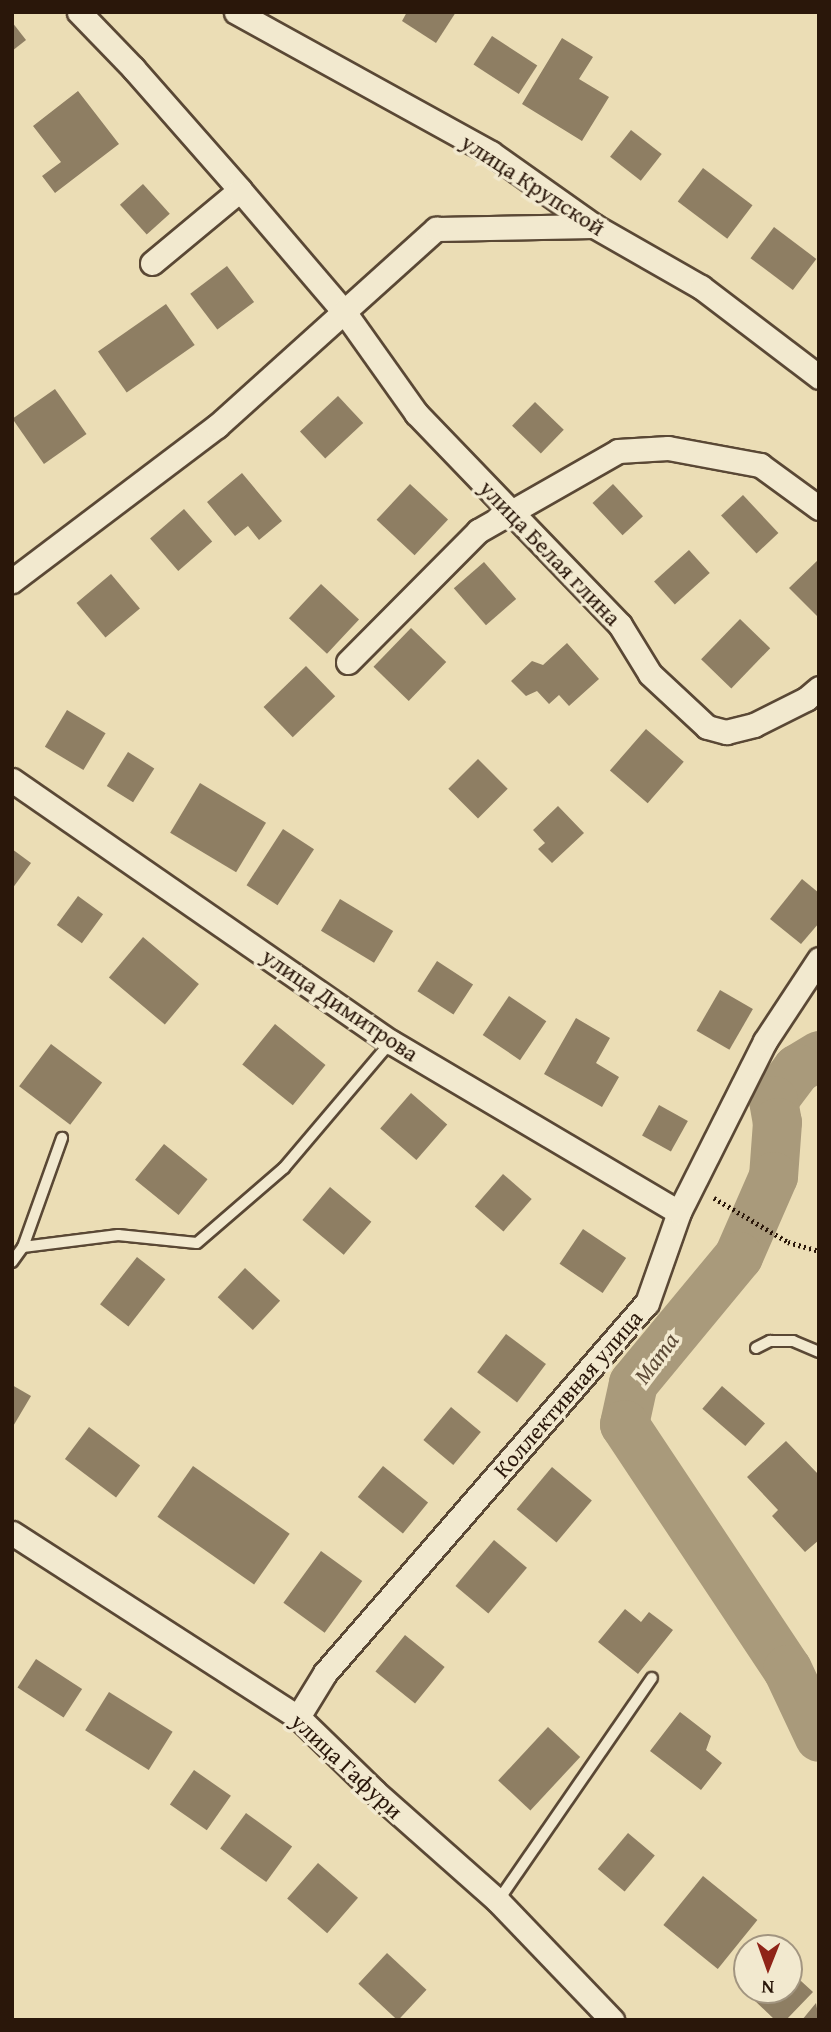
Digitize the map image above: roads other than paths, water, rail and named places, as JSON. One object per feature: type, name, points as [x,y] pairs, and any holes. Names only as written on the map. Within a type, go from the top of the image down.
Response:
[{"type":"street","name":"улица Белая глина","points":[[79,12],[133,68],[345,313],[416,413],[620,625],[650,674],[707,727],[726,732],[754,726],[806,699],[819,688]]},
{"type":"street","name":"улица Крупской","points":[[236,12],[491,153],[594,226],[701,287],[819,377]]},
{"type":"street","points":[[152,262],[240,190]]},
{"type":"street","points":[[12,581],[218,426],[436,229],[594,226]]},
{"type":"street","points":[[348,662],[478,531],[618,451],[668,448],[760,465],[819,508]]},
{"type":"street","name":"улица Димитрова","points":[[12,780],[391,1042],[679,1212]]},
{"type":"street","name":"Коллективная улица","points":[[298,1717],[325,1673],[648,1303],[679,1212],[765,1041],[819,959]]},
{"type":"street","name":"улица Гафури","points":[[12,1533],[298,1717],[375,1792],[498,1901],[602,2016]]},
{"type":"lane","points":[[23,1247],[118,1235],[197,1243],[284,1168],[391,1042]]},
{"type":"lane","points":[[12,1262],[23,1247],[62,1138]]},
{"type":"lane","points":[[756,1348],[771,1341],[793,1341],[819,1352]]},
{"type":"lane","points":[[498,1901],[652,1678]]},
{"type":"waterway","name":"Мата","points":[[819,1055],[797,1068],[773,1100],[777,1122],[773,1176],[738,1256],[633,1383],[624,1424],[787,1669],[819,1737]]}]
